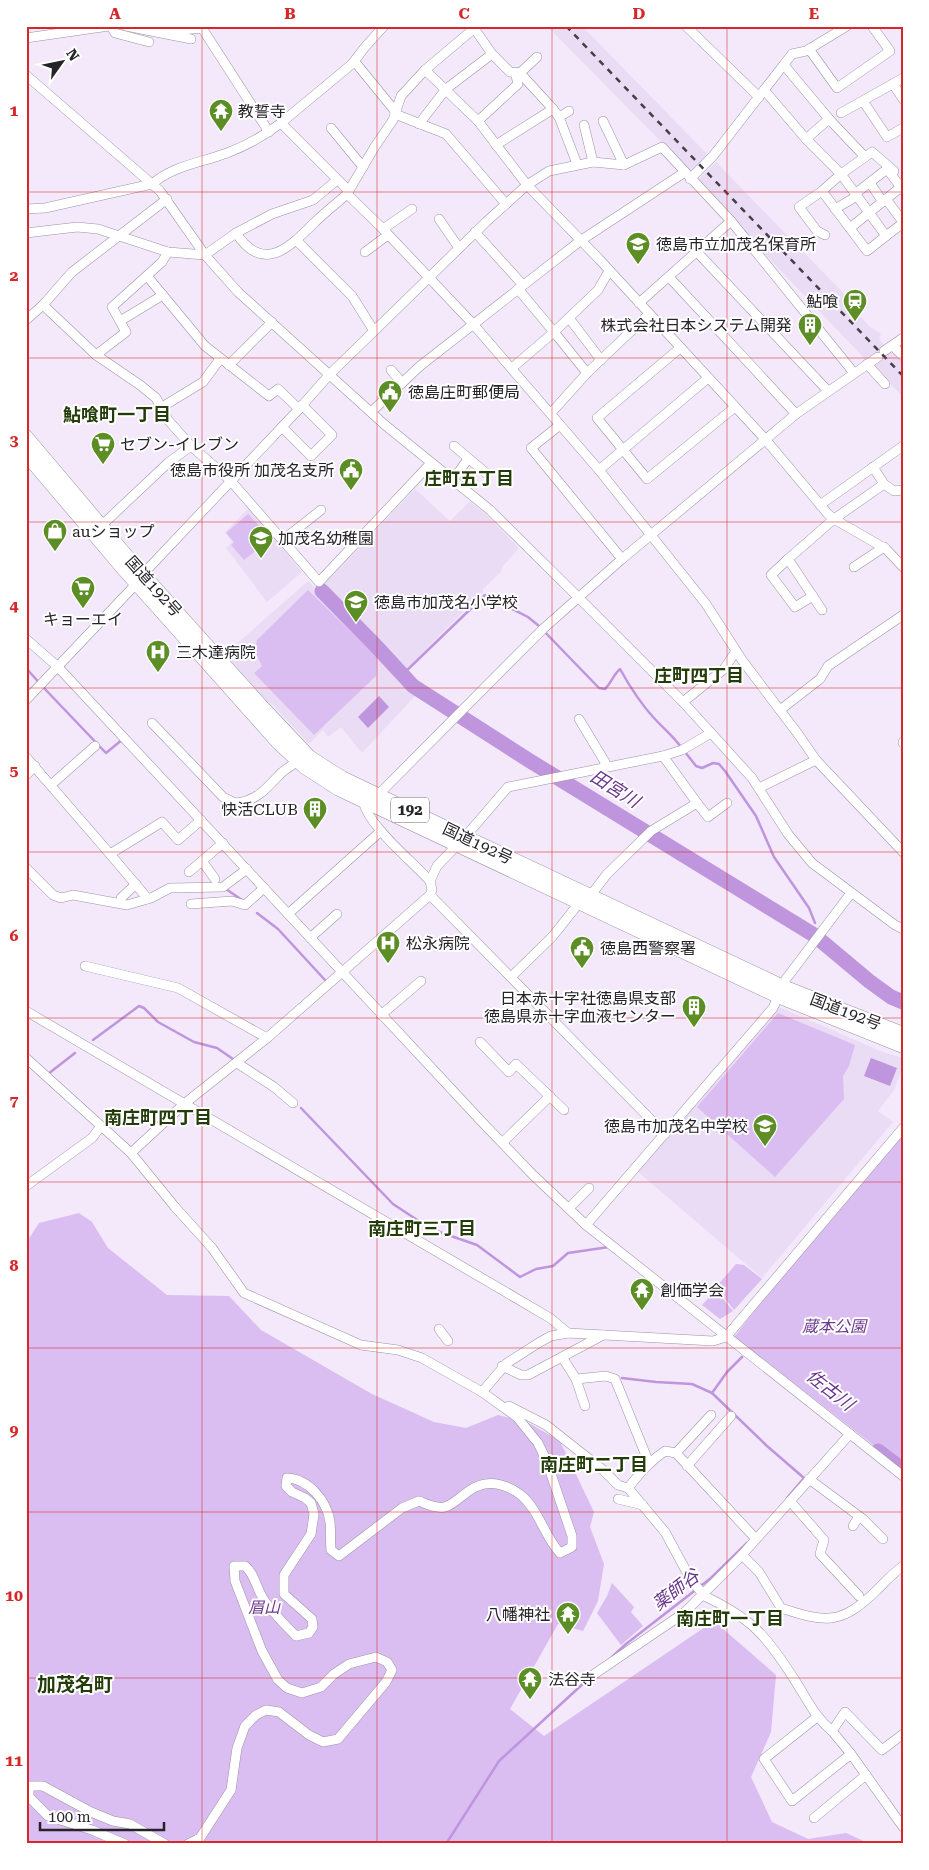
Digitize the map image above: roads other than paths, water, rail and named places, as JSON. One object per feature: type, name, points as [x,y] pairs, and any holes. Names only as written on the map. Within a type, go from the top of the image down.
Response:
[{"type":"highway","name":"国道192号","points":[[26,437],[101,526],[140,578],[254,715],[298,761],[322,779],[363,800],[461,841],[903,1046]]},
{"type":"highway","name":"国道192号","points":[[26,454],[140,578],[310,757],[342,778],[378,795],[461,841]]},
{"type":"highway","name":"国道192号","points":[[781,991],[903,1034]]},
{"type":"street","points":[[26,38],[110,26],[115,33],[149,42]]},
{"type":"street","points":[[126,26],[191,39]]},
{"type":"street","points":[[26,209],[46,208],[152,184],[164,174],[228,153],[269,132],[281,123],[355,62],[365,47],[384,26]]},
{"type":"street","points":[[686,26],[761,94],[841,174],[886,236]]},
{"type":"street","points":[[371,412],[420,366],[580,241],[688,176],[714,156],[792,54],[809,49],[847,26]]},
{"type":"street","points":[[809,49],[837,88],[890,51],[872,26]]},
{"type":"street","points":[[161,32],[202,28],[269,132]]},
{"type":"street","points":[[236,233],[243,244],[256,254],[263,255],[279,253],[297,241],[348,193],[393,120],[400,96],[425,70],[472,28],[492,54],[510,72],[517,72],[537,57]]},
{"type":"street","points":[[26,31],[50,34]]},
{"type":"street","points":[[419,124],[446,89],[492,54]]},
{"type":"street","points":[[355,62],[395,113],[446,134],[506,204]]},
{"type":"street","points":[[784,65],[829,119],[865,157]]},
{"type":"street","points":[[425,70],[478,121],[527,185],[765,439],[820,505],[834,519],[884,547],[903,567]]},
{"type":"street","points":[[517,72],[553,109],[559,118],[577,164]]},
{"type":"street","points":[[478,121],[518,84],[517,72]]},
{"type":"street","points":[[26,75],[167,199],[205,255],[238,292],[371,412],[490,510],[683,702],[752,778],[788,834],[812,863],[896,926],[903,929]]},
{"type":"street","points":[[841,114],[903,78]]},
{"type":"street","points":[[893,84],[903,99]]},
{"type":"street","points":[[863,101],[887,138],[903,128]]},
{"type":"street","points":[[496,145],[553,109]]},
{"type":"street","points":[[559,118],[569,111]]},
{"type":"street","points":[[806,139],[829,119]]},
{"type":"street","points":[[604,121],[624,165]]},
{"type":"street","points":[[281,123],[473,324],[600,470],[706,604],[736,651],[816,760],[903,852]]},
{"type":"street","points":[[584,125],[593,162]]},
{"type":"street","points":[[331,128],[363,166]]},
{"type":"street","points":[[26,700],[329,375],[475,232],[527,185],[549,172],[577,164],[593,162],[624,165],[662,147],[731,221],[854,373]]},
{"type":"street","points":[[826,235],[816,232],[799,207],[872,152],[895,172],[902,186]]},
{"type":"street","points":[[835,209],[857,194],[887,169],[902,186]]},
{"type":"street","points":[[26,233],[77,227],[98,229],[168,252],[205,255],[236,233],[272,214],[313,200],[337,180]]},
{"type":"street","points":[[822,191],[867,251],[903,222],[870,183]]},
{"type":"street","points":[[850,228],[902,186]]},
{"type":"street","points":[[26,320],[43,305],[72,272],[167,199]]},
{"type":"street","points":[[365,252],[412,208]]},
{"type":"street","points":[[439,219],[459,248]]},
{"type":"street","points":[[639,303],[731,221]]},
{"type":"street","points":[[475,232],[587,374]]},
{"type":"street","points":[[297,241],[352,296],[374,331]]},
{"type":"street","points":[[96,355],[126,332],[112,307],[162,262],[168,252]]},
{"type":"street","points":[[696,252],[828,391]]},
{"type":"street","points":[[512,368],[570,318],[598,290],[609,271]]},
{"type":"street","points":[[147,276],[205,346],[220,359],[270,396],[278,389],[332,435],[311,456],[282,427]]},
{"type":"street","points":[[669,277],[796,414]]},
{"type":"street","points":[[120,321],[162,295]]},
{"type":"street","points":[[43,305],[96,355],[140,384],[156,398],[168,420],[191,446],[230,480],[319,582],[432,462]]},
{"type":"street","points":[[551,413],[587,374],[649,314]]},
{"type":"street","points":[[570,318],[601,360]]},
{"type":"street","points":[[229,365],[272,322]]},
{"type":"street","points":[[378,795],[542,630],[622,558],[796,414],[903,338]]},
{"type":"street","points":[[893,346],[903,356]]},
{"type":"street","points":[[680,348],[597,418],[647,479],[734,407]]},
{"type":"street","points":[[162,407],[202,382],[220,359]]},
{"type":"street","points":[[868,364],[885,384]]},
{"type":"street","points":[[391,370],[402,383]]},
{"type":"street","points":[[600,470],[708,378]]},
{"type":"street","points":[[560,425],[530,448],[622,558]]},
{"type":"street","points":[[101,526],[169,462],[191,446]]},
{"type":"street","points":[[454,446],[486,473]]},
{"type":"street","points":[[820,505],[903,446]]},
{"type":"street","points":[[452,480],[468,459]]},
{"type":"street","points":[[873,467],[884,484],[894,491],[903,490]]},
{"type":"street","points":[[813,596],[794,607],[771,575],[834,519],[884,484]]},
{"type":"street","points":[[283,540],[321,510]]},
{"type":"street","points":[[854,567],[884,547]]},
{"type":"street","points":[[788,559],[822,610]]},
{"type":"street","points":[[780,710],[820,679],[828,666],[903,615]]},
{"type":"street","points":[[26,639],[57,666],[342,973],[533,1175],[586,1225],[903,1476]]},
{"type":"street","points":[[683,702],[724,669],[736,651]]},
{"type":"street","points":[[580,719],[605,762],[604,768]]},
{"type":"street","points":[[152,722],[223,797],[235,804],[252,800],[298,761]]},
{"type":"street","points":[[430,881],[436,866],[461,841],[508,787],[663,756],[683,749],[711,733]]},
{"type":"street","points":[[51,785],[94,746]]},
{"type":"street","points":[[663,756],[708,817],[727,803]]},
{"type":"street","points":[[26,757],[148,898]]},
{"type":"street","points":[[759,788],[816,760]]},
{"type":"street","points":[[26,774],[35,766]]},
{"type":"street","points":[[131,1153],[184,1104],[267,1038],[430,895],[432,890],[430,881],[380,831],[365,811],[363,800]]},
{"type":"street","points":[[511,977],[553,936],[607,874],[649,833],[696,803]]},
{"type":"street","points":[[110,854],[162,822],[178,840],[201,820]]},
{"type":"street","points":[[288,914],[380,831]]},
{"type":"street","points":[[189,872],[223,843]]},
{"type":"street","points":[[202,861],[215,879]]},
{"type":"street","points":[[26,868],[53,895],[62,898],[73,895],[126,905],[170,888],[222,887],[247,869]]},
{"type":"street","points":[[121,898],[136,884]]},
{"type":"street","points":[[191,904],[232,901],[245,905],[264,888]]},
{"type":"street","points":[[586,1225],[773,1008],[781,991],[817,937],[851,892]]},
{"type":"street","points":[[430,895],[665,1134]]},
{"type":"street","points":[[310,938],[337,914]]},
{"type":"street","points":[[85,966],[178,988],[267,1038]]},
{"type":"street","points":[[382,1015],[421,981]]},
{"type":"street","points":[[26,1011],[550,1318],[568,1333]]},
{"type":"street","points":[[480,1042],[509,1072],[516,1064],[564,1110]]},
{"type":"street","points":[[26,1058],[131,1153],[175,1207],[212,1248],[244,1293],[362,1345],[398,1350],[422,1358],[482,1392],[517,1417],[538,1443],[552,1475],[572,1536],[572,1547],[560,1553],[535,1512],[523,1497],[511,1488],[494,1484],[477,1486],[444,1507],[432,1506],[418,1501],[402,1508],[340,1556],[331,1550],[330,1522],[323,1502],[306,1484],[297,1478],[287,1478],[286,1486],[292,1492],[311,1503],[314,1514],[311,1534],[284,1575],[284,1594],[312,1619],[313,1627],[309,1633],[296,1636],[265,1601],[255,1584],[252,1572],[245,1566],[234,1566],[236,1581],[251,1624],[274,1673],[278,1680],[287,1688],[302,1693],[321,1686],[334,1674],[350,1664],[376,1657],[387,1662],[392,1670],[386,1682],[338,1739],[323,1742],[309,1735],[279,1712],[266,1710],[256,1715],[245,1726],[237,1748],[231,1790],[200,1838],[188,1844]]},
{"type":"street","points":[[236,1063],[274,1087],[292,1103]]},
{"type":"street","points":[[503,1142],[550,1096]]},
{"type":"street","points":[[26,1186],[92,1138],[101,1126]]},
{"type":"street","points":[[482,1392],[502,1366],[551,1336],[568,1333],[713,1340],[726,1337],[903,1128]]},
{"type":"street","points":[[569,1208],[589,1188]]},
{"type":"street","points":[[439,1329],[448,1341]]},
{"type":"street","points":[[502,1366],[521,1375],[528,1375],[604,1335]]},
{"type":"street","points":[[562,1357],[576,1379],[585,1406]]},
{"type":"street","points":[[576,1379],[606,1376],[615,1379],[648,1463]]},
{"type":"street","points":[[491,1399],[546,1425],[602,1469],[618,1485],[628,1488],[666,1532],[691,1580],[703,1594],[729,1608],[756,1628],[777,1652],[817,1718],[832,1731],[851,1754],[903,1827]]},
{"type":"street","points":[[676,1453],[711,1415]]},
{"type":"street","points":[[687,1466],[731,1416]]},
{"type":"street","points":[[587,1679],[684,1613],[742,1555],[850,1434]]},
{"type":"street","points":[[628,1488],[648,1463],[665,1451],[676,1453],[756,1539]]},
{"type":"street","points":[[810,1479],[859,1516],[883,1539]]},
{"type":"street","points":[[618,1499],[643,1505]]},
{"type":"street","points":[[790,1501],[824,1540],[820,1554],[860,1596]]},
{"type":"street","points":[[853,1526],[859,1516]]},
{"type":"street","points":[[742,1555],[759,1572],[781,1608],[807,1617],[836,1618],[856,1609],[903,1566]]},
{"type":"street","points":[[832,1731],[845,1712],[882,1750],[903,1734]]},
{"type":"street","points":[[817,1718],[764,1759],[792,1801],[851,1754]]},
{"type":"street","points":[[814,1818],[866,1775]]},
{"type":"street","points":[[125,1844],[92,1830],[48,1816],[29,1797],[28,1786],[43,1786],[91,1812],[130,1824],[165,1844]]},
{"type":"waterway","name":"田宮川","points":[[322,591],[413,686],[530,761],[814,935],[869,981],[891,997],[903,1002]]},
{"type":"waterway","points":[[402,675],[485,595],[528,617],[599,688],[605,689],[620,669],[644,707],[681,747]]},
{"type":"waterway","points":[[26,668],[106,753],[123,739]]},
{"type":"waterway","points":[[685,752],[696,766],[702,768],[713,763],[719,764],[725,771],[756,816],[774,857],[809,908],[815,923]]},
{"type":"waterway","points":[[226,889],[242,900]]},
{"type":"waterway","points":[[257,913],[278,929],[325,980]]},
{"type":"waterway","name":"田宮川","points":[[814,930],[814,935]]},
{"type":"waterway","points":[[93,1040],[139,1006],[144,1008],[158,1022],[194,1042],[217,1048],[233,1059]]},
{"type":"waterway","points":[[48,1074],[75,1053]]},
{"type":"waterway","points":[[301,1108],[393,1204],[431,1229],[477,1245],[520,1277],[536,1269],[553,1266],[568,1253],[609,1247]]},
{"type":"waterway","name":"薬師谷","points":[[742,1357],[727,1372],[712,1393],[767,1446],[804,1478],[787,1498]]},
{"type":"waterway","points":[[622,1378],[692,1384],[712,1393]]},
{"type":"waterway","name":"佐古川","points":[[878,1451],[903,1470]]},
{"type":"waterway","name":"薬師谷","points":[[612,1657],[711,1578],[747,1543]]},
{"type":"waterway","name":"薬師谷","points":[[446,1844],[499,1761],[586,1681]]},
{"type":"railway","points":[[566,26],[903,376]]},
{"type":"place","name":"教誓寺","points":[[221,132]]},
{"type":"place","name":"徳島市立加茂名保育所","points":[[638,265]]},
{"type":"place","name":"鮎喰","points":[[855,322]]},
{"type":"place","name":"株式会社日本システム開発","points":[[810,346]]},
{"type":"place","name":"徳島庄町郵便局","points":[[390,413]]},
{"type":"place","name":"セブン-イレブン","points":[[103,465]]},
{"type":"place","name":"徳島市役所 加茂名支所","points":[[351,491]]},
{"type":"place","name":"auショップ","points":[[55,552]]},
{"type":"place","name":"加茂名幼稚園","points":[[261,559]]},
{"type":"place","name":"キョーエイ","points":[[83,609]]},
{"type":"place","name":"徳島市加茂名小学校","points":[[356,623]]},
{"type":"place","name":"三木達病院","points":[[158,673]]},
{"type":"place","name":"快活CLUB","points":[[315,830]]},
{"type":"place","name":"松永病院","points":[[388,964]]},
{"type":"place","name":"徳島西警察署","points":[[582,969]]},
{"type":"place","name":"日本赤十字社徳島県支部 徳島県赤十字血液センター","points":[[694,1028]]},
{"type":"place","name":"徳島市加茂名中学校","points":[[765,1147]]},
{"type":"place","name":"創価学会","points":[[642,1311]]},
{"type":"place","name":"八幡神社","points":[[568,1635]]},
{"type":"place","name":"法谷寺","points":[[530,1700]]},
{"type":"district","name":"鮎喰町一丁目","points":[[117,415]]},
{"type":"district","name":"庄町五丁目","points":[[469,479]]},
{"type":"district","name":"庄町四丁目","points":[[699,676]]},
{"type":"district","name":"南庄町四丁目","points":[[158,1118]]},
{"type":"district","name":"南庄町三丁目","points":[[422,1229]]},
{"type":"district","name":"南庄町二丁目","points":[[594,1465]]},
{"type":"district","name":"南庄町一丁目","points":[[730,1619]]},
{"type":"district","name":"加茂名町","points":[[75,1684]]},
{"type":"park label","name":"蔵本公園","points":[[834,1326]]},
{"type":"park label","name":"眉山","points":[[264,1607]]}]
